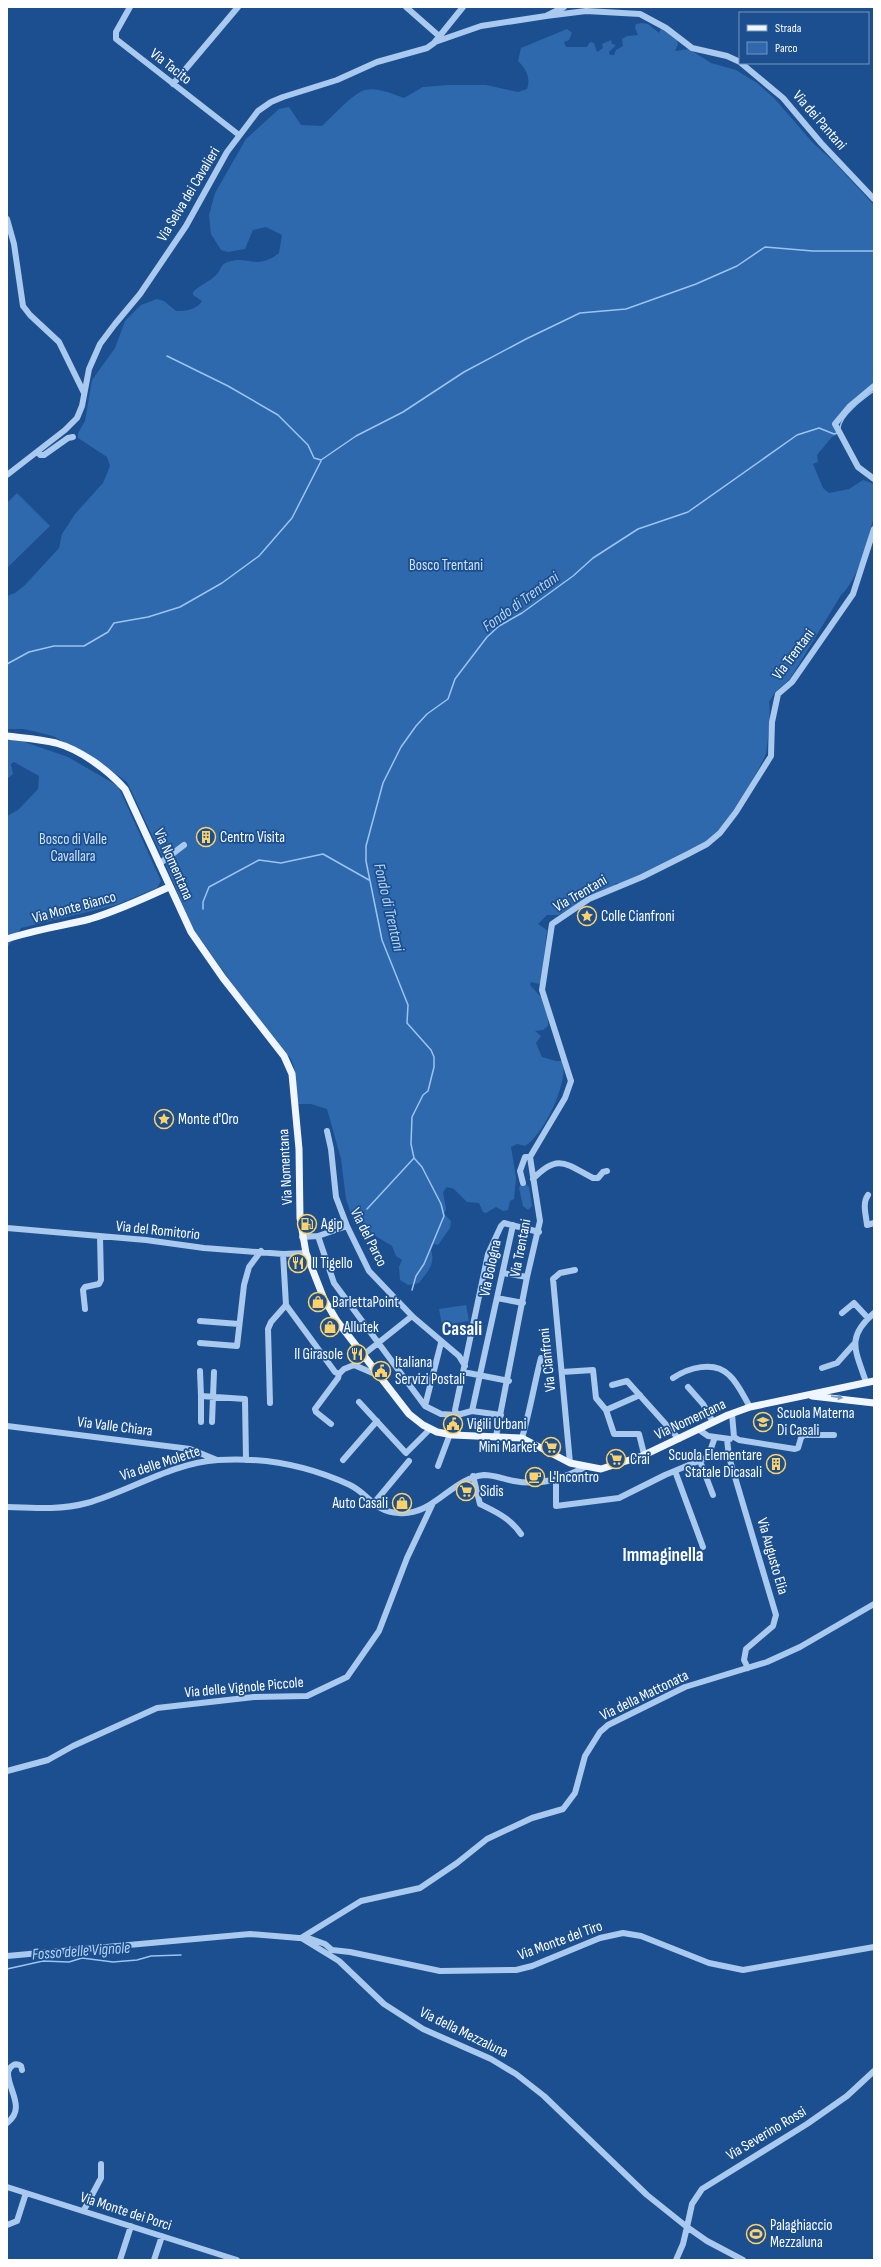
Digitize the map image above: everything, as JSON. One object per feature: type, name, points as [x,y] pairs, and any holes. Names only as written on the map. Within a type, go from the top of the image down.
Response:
[{"type":"main road","name":"Via Nomentana","points":[[7,736],[46,741],[66,746],[112,775],[131,799],[169,887],[195,938],[223,978],[284,1056],[291,1068],[299,1149],[302,1237],[306,1253],[324,1299],[363,1355],[382,1377],[409,1414],[430,1429],[454,1435],[522,1438],[570,1463],[601,1469],[616,1466],[750,1407],[874,1380]]},
{"type":"main road","name":"Via Monte Bianco","points":[[7,940],[21,934],[91,919],[120,909],[169,887]]},
{"type":"main road","points":[[800,1395],[830,1396],[874,1403]]},
{"type":"street","name":"Via Tacito","points":[[130,7],[116,32],[116,39],[239,135]]},
{"type":"street","points":[[173,84],[238,7]]},
{"type":"street","points":[[406,7],[440,36]]},
{"type":"street","name":"Via Selva dei Cavalieri","points":[[7,475],[74,421],[81,409],[89,369],[100,344],[140,294],[182,233],[218,168],[239,135],[256,113],[274,100],[338,80],[378,62],[419,51],[434,43],[463,7]]},
{"type":"street","points":[[546,16],[564,7]]},
{"type":"street","name":"Via dei Pantani","points":[[434,43],[481,26],[586,11],[636,10],[666,28],[694,49],[727,56],[739,62]]},
{"type":"street","name":"Via dei Pantani","points":[[742,64],[783,98],[821,143],[874,199]]},
{"type":"street","points":[[7,219],[14,244],[23,306],[30,315],[59,342],[84,394]]},
{"type":"street","points":[[874,386],[843,413],[836,422],[835,427],[843,438],[858,467],[874,479]]},
{"type":"street","points":[[38,451],[40,455],[44,455],[68,438],[73,437]]},
{"type":"street","name":"Via Trentani","points":[[496,1436],[509,1381],[527,1277],[539,1232],[540,1221],[530,1157],[565,1098],[571,1081],[542,990],[552,924],[589,899],[642,877],[688,854],[707,844],[720,833],[736,812],[771,756],[772,722],[778,694],[792,682],[852,594],[874,529]]},
{"type":"street","points":[[159,864],[184,845]]},
{"type":"street","name":"Via del Parco","points":[[327,1131],[332,1149],[336,1197],[347,1226],[369,1271],[412,1316],[441,1343],[459,1356],[464,1369]]},
{"type":"street","points":[[523,1183],[520,1171],[525,1157],[530,1157]]},
{"type":"street","points":[[533,1179],[551,1164],[558,1162],[565,1163],[593,1178],[598,1178],[607,1171]]},
{"type":"street","points":[[868,1195],[865,1199],[864,1208],[867,1224],[874,1224]]},
{"type":"street","points":[[438,1466],[454,1435],[459,1420],[454,1410],[488,1254],[501,1226],[504,1224],[539,1232]]},
{"type":"street","points":[[302,1237],[318,1236],[347,1226]]},
{"type":"street","name":"Via Bologna","points":[[472,1411],[513,1226]]},
{"type":"street","name":"Via del Romitorio","points":[[7,1228],[41,1229],[100,1237],[146,1240],[198,1248],[261,1251],[283,1254],[306,1253]]},
{"type":"street","points":[[318,1236],[334,1283],[425,1406],[441,1414],[457,1415],[472,1411],[501,1415]]},
{"type":"street","points":[[85,1309],[83,1290],[86,1287],[98,1284],[101,1280],[100,1237]]},
{"type":"street","points":[[200,1343],[237,1346],[244,1285],[249,1267],[261,1251]]},
{"type":"street","points":[[283,1254],[286,1305],[335,1372],[339,1374]]},
{"type":"street","name":"Via Cianfroni","points":[[570,1463],[553,1279],[560,1273],[575,1270]]},
{"type":"street","points":[[503,1273],[527,1277]]},
{"type":"street","points":[[497,1298],[523,1303]]},
{"type":"street","points":[[842,1313],[854,1303],[859,1306],[868,1318]]},
{"type":"street","points":[[270,1404],[268,1327],[286,1305]]},
{"type":"street","points":[[822,1368],[837,1363],[854,1344],[856,1337],[868,1318],[874,1313]]},
{"type":"street","points":[[363,1355],[412,1316]]},
{"type":"street","points":[[200,1321],[239,1324]]},
{"type":"street","points":[[425,1406],[441,1343]]},
{"type":"street","points":[[854,1344],[866,1382]]},
{"type":"street","points":[[522,1438],[532,1407],[532,1393],[541,1358]]},
{"type":"street","points":[[331,1424],[316,1412],[315,1409],[344,1369],[354,1366],[382,1377]]},
{"type":"street","points":[[673,1378],[680,1373],[693,1368],[707,1366],[720,1370],[729,1374],[750,1407]]},
{"type":"street","points":[[464,1369],[480,1375],[509,1381]]},
{"type":"street","points":[[562,1372],[593,1370],[596,1398],[606,1410],[614,1434],[639,1434],[644,1454]]},
{"type":"street","points":[[200,1371],[202,1422]]},
{"type":"street","points":[[212,1422],[214,1372]]},
{"type":"street","points":[[612,1385],[627,1381],[631,1382],[640,1395],[679,1439]]},
{"type":"street","points":[[688,1387],[704,1404],[713,1422]]},
{"type":"street","points":[[606,1410],[640,1395]]},
{"type":"street","points":[[200,1396],[245,1400],[246,1460]]},
{"type":"street","points":[[359,1402],[406,1453],[430,1429]]},
{"type":"street","points":[[732,1414],[735,1438]]},
{"type":"street","points":[[343,1460],[377,1422]]},
{"type":"street","name":"Via Valle Chiara","points":[[7,1426],[190,1449],[217,1460]]},
{"type":"street","points":[[698,1429],[715,1437],[735,1438],[795,1449],[798,1448],[801,1438],[804,1435],[834,1435]]},
{"type":"street","points":[[556,1479],[556,1506],[619,1498],[675,1471],[700,1461],[710,1454],[715,1437]]},
{"type":"street","name":"Via Augusto Elia","points":[[727,1438],[729,1457],[777,1617],[773,1626],[746,1649],[744,1660],[748,1668]]},
{"type":"street","name":"Via delle Molette","points":[[7,1507],[64,1507],[86,1504],[176,1469],[217,1460],[246,1460],[279,1463],[316,1471],[350,1486],[383,1511],[401,1514],[432,1505],[458,1484],[473,1476],[488,1475],[516,1481],[539,1482],[567,1477],[585,1467]]},
{"type":"street","points":[[374,1504],[409,1461]]},
{"type":"street","points":[[700,1461],[713,1495]]},
{"type":"street","points":[[675,1471],[703,1547]]},
{"type":"street","points":[[473,1476],[480,1504],[504,1516],[514,1524],[520,1534]]},
{"type":"street","name":"Via delle Vignole Piccole","points":[[7,1771],[48,1760],[73,1746],[157,1708],[254,1697],[307,1696],[347,1677],[379,1632],[407,1558],[432,1505]]},
{"type":"street","name":"Via della Mattonata","points":[[301,1938],[361,1901],[420,1888],[457,1863],[485,1840],[532,1818],[559,1811],[567,1805],[573,1796],[583,1759],[604,1727],[685,1687],[768,1662],[815,1640],[874,1604]]},
{"type":"street","name":"Via Monte del Tiro","points":[[301,1938],[321,1942],[332,1950],[350,1952],[440,1971],[525,1969],[591,1941],[620,1933],[640,1936],[709,1963],[743,1970],[874,1947]]},
{"type":"street","name":"Via della Mezzaluna","points":[[7,1956],[126,1947],[222,1935],[250,1934],[301,1938],[339,1961],[384,2004],[422,2029],[491,2059],[516,2074],[532,2086],[647,2195],[687,2227],[711,2243],[743,2260]]},
{"type":"street","points":[[7,2123],[14,2117],[15,2108],[14,2093],[8,2077],[8,2070],[16,2064],[21,2066],[22,2070]]},
{"type":"street","name":"Via Severino Rossi","points":[[687,2227],[692,2204],[702,2189],[807,2124],[847,2096],[874,2071]]},
{"type":"street","points":[[84,2210],[101,2178],[101,2164]]},
{"type":"street","name":"Via Monte dei Porci","points":[[7,2187],[84,2210],[237,2260]]},
{"type":"street","points":[[7,2225],[17,2221],[26,2193]]},
{"type":"street","points":[[120,2260],[132,2226]]},
{"type":"street","points":[[676,2260],[683,2244],[687,2227]]},
{"type":"street","points":[[154,2260],[162,2236]]},
{"type":"green space","name":"Bosco Trentani","points":[[636,24],[648,24],[659,33],[661,28],[676,36],[678,44],[675,51],[689,49],[711,63],[736,70],[757,83],[774,98],[813,143],[833,161],[874,205],[874,384],[832,424],[837,435],[832,437],[817,455],[818,462],[813,464],[823,488],[829,493],[849,489],[863,480],[874,484],[874,515],[866,547],[853,580],[841,595],[790,679],[775,692],[769,702],[770,706],[766,753],[752,781],[722,827],[707,841],[684,855],[620,884],[616,883],[614,886],[558,915],[547,915],[538,924],[547,930],[541,982],[539,984],[531,982],[530,985],[541,997],[548,1018],[548,1026],[543,1030],[535,1031],[541,1036],[536,1043],[542,1057],[556,1061],[563,1061],[564,1071],[558,1095],[547,1120],[532,1140],[525,1146],[517,1144],[511,1147],[516,1178],[514,1199],[510,1201],[508,1210],[503,1211],[496,1207],[486,1213],[483,1212],[479,1203],[467,1202],[454,1189],[447,1187],[443,1192],[446,1209],[444,1214],[451,1221],[450,1228],[438,1245],[434,1244],[431,1250],[432,1264],[425,1275],[419,1283],[408,1285],[400,1280],[399,1267],[402,1260],[396,1256],[392,1246],[354,1223],[346,1199],[341,1159],[327,1109],[311,1104],[298,1104],[294,1067],[291,1059],[241,996],[192,927],[165,863],[127,782],[95,759],[53,736],[24,729],[7,729],[7,596],[15,593],[25,585],[59,548],[62,534],[75,514],[103,483],[110,466],[107,457],[78,438],[78,433],[85,421],[92,380],[115,348],[125,321],[141,305],[157,299],[164,301],[176,311],[194,308],[202,301],[193,295],[193,292],[218,273],[225,263],[235,260],[258,262],[264,261],[279,253],[282,235],[266,227],[253,230],[245,249],[228,252],[221,250],[211,234],[209,215],[215,193],[246,139],[279,109],[289,107],[301,125],[322,126],[349,100],[360,92],[370,89],[380,90],[404,98],[423,87],[448,85],[486,85],[518,92],[527,89],[528,85],[528,77],[518,61],[521,48],[567,29],[572,33],[569,40],[564,42],[566,47],[587,47],[590,42],[594,43],[597,52],[603,48],[602,44],[611,40],[612,44],[616,45],[609,52],[610,55],[614,55],[616,50],[623,46],[622,39],[627,36],[638,35],[635,28]]},
{"type":"green space","points":[[17,493],[50,526],[7,568],[7,503]]},
{"type":"green space","name":"Bosco di Valle Cavallara","points":[[13,738],[68,757],[118,786],[161,881],[157,888],[116,905],[21,928],[7,948],[7,816],[18,810],[38,789],[39,776],[14,762],[11,764],[13,774],[7,779],[7,739]]},
{"type":"green space","points":[[525,1183],[529,1187],[532,1206],[528,1210],[523,1206],[519,1188],[521,1184]]},
{"type":"green space","points":[[466,1305],[469,1321],[442,1325],[439,1309]]},
{"type":"waterway","points":[[167,356],[228,386],[278,415],[308,445],[314,458],[321,460],[356,436],[403,412],[464,372],[526,339],[580,313],[626,309],[696,284],[737,266],[765,247],[813,251],[874,251]]},
{"type":"waterway","points":[[840,428],[841,423],[848,413],[874,391]]},
{"type":"waterway","name":"Fondo di Trentani","points":[[412,1290],[416,1276],[424,1264],[444,1216],[441,1204],[422,1167],[414,1158],[411,1144],[412,1117],[423,1095],[428,1091],[434,1067],[434,1057],[431,1050],[407,1023],[408,1005],[382,940],[366,861],[366,846],[383,783],[401,747],[416,726],[427,714],[448,699],[455,679],[487,637],[499,626],[522,613],[573,576],[593,558],[638,529],[688,512],[797,435],[819,428],[834,434],[837,433]]},
{"type":"waterway","points":[[7,664],[29,652],[54,646],[84,646],[108,632],[114,623],[148,617],[180,607],[222,583],[259,556],[292,518],[321,461]]},
{"type":"waterway","points":[[203,909],[203,902],[209,887],[259,860],[281,863],[323,854],[369,880]]},
{"type":"waterway","points":[[367,1209],[414,1158]]},
{"type":"waterway","name":"Fosso delle Vignole","points":[[7,1969],[43,1961],[69,1962],[82,1958],[113,1962],[137,1960],[151,1956],[181,1955]]},
{"type":"place","name":"Centro Visita","points":[[206,837]]},
{"type":"place","name":"Colle Cianfroni","points":[[587,916]]},
{"type":"place","name":"Monte d'Oro","points":[[164,1119]]},
{"type":"place","name":"Agip","points":[[307,1224]]},
{"type":"place","name":"Il Tigello","points":[[298,1263]]},
{"type":"place","name":"BarlettaPoint","points":[[318,1302]]},
{"type":"place","name":"Allutek","points":[[330,1327]]},
{"type":"place","name":"Il Girasole","points":[[357,1354]]},
{"type":"place","name":"Italiana Servizi Postali","points":[[381,1371]]},
{"type":"place","name":"Scuola Materna Di Casali","points":[[763,1422]]},
{"type":"place","name":"Vigili Urbani","points":[[453,1424]]},
{"type":"place","name":"Mini Market","points":[[551,1447]]},
{"type":"place","name":"Crai","points":[[616,1459]]},
{"type":"place","name":"Scuola Elementare Statale Dicasali","points":[[776,1464]]},
{"type":"place","name":"L'Incontro","points":[[535,1477]]},
{"type":"place","name":"Sidis","points":[[466,1491]]},
{"type":"place","name":"Auto Casali","points":[[402,1503]]},
{"type":"place","name":"Palaghiaccio Mezzaluna","points":[[756,2234]]},
{"type":"district","name":"Casali","points":[[462,1328]]},
{"type":"district","name":"Immaginella","points":[[663,1554]]}]
